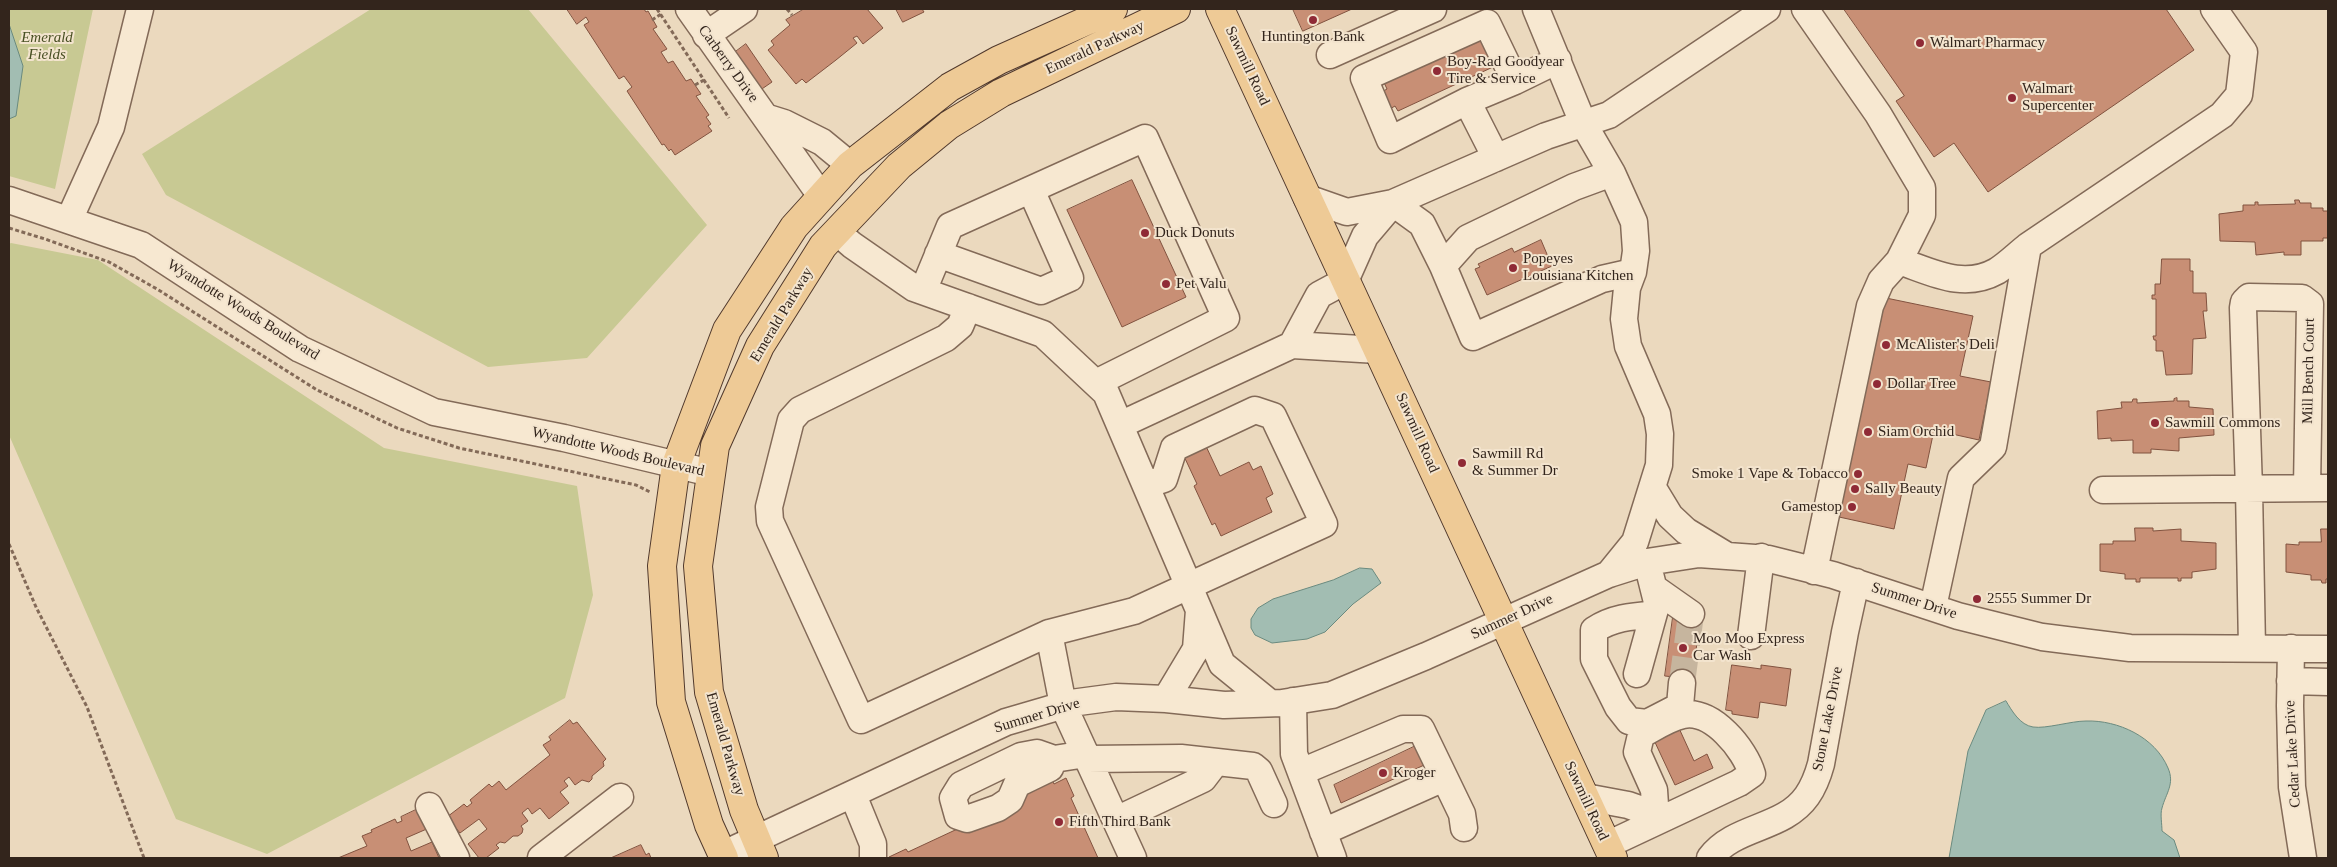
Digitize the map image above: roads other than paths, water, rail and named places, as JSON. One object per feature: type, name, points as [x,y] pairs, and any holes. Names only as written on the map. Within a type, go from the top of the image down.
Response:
[{"type":"main road","name":"Emerald Parkway","points":[[723,857],[710,825],[671,702],[662,566],[676,465],[727,330],[794,227],[850,165],[950,87],[999,60],[1113,9]]},
{"type":"main road","name":"Emerald Parkway","points":[[760,849],[744,810],[709,692],[698,566],[715,446],[760,346],[823,246],[899,166],[950,125],[1001,94],[1176,9]]},
{"type":"main road","name":"Sawmill Road","points":[[1220,9],[1610,852]]},
{"type":"street","points":[[69,220],[111,127],[140,9]]},
{"type":"street","name":"Carberry Drive","points":[[689,9],[768,118],[776,135],[821,196]]},
{"type":"street","points":[[706,35],[744,9]]},
{"type":"street","points":[[1330,55],[1386,18],[1433,9]]},
{"type":"street","points":[[1536,9],[1583,123],[1612,173],[1634,222],[1636,251],[1627,288],[1624,319],[1628,346],[1657,414],[1660,434],[1659,464],[1636,542],[1609,574]]},
{"type":"street","points":[[1307,198],[1347,212],[1393,203],[1496,158],[1583,123],[1609,115],[1767,9]]},
{"type":"street","points":[[1805,9],[1878,114],[1922,188],[1922,215],[1899,261],[1881,281],[1870,306],[1814,571]]},
{"type":"street","points":[[1899,261],[1948,279],[1970,280],[1998,270],[2028,246],[2222,115],[2239,95],[2244,52],[2214,9]]},
{"type":"street","points":[[1515,81],[1487,23],[1364,78],[1390,140],[1467,101],[1515,81],[1558,60]]},
{"type":"street","points":[[1467,101],[1496,158]]},
{"type":"street","name":"Carberry Drive","points":[[768,118],[784,123],[816,139],[850,165]]},
{"type":"street","points":[[923,291],[950,226],[1145,138],[1226,318],[1096,383]]},
{"type":"street","points":[[1443,266],[1468,238],[1574,187],[1612,173]]},
{"type":"street","points":[[938,254],[1041,291],[1070,278],[1031,190]]},
{"type":"street","name":"Wyandotte Woods Boulevard","points":[[9,200],[141,245],[300,349],[434,412],[564,438],[711,473]]},
{"type":"street","points":[[1393,203],[1422,224],[1443,266],[1473,337],[1602,279],[1632,272]]},
{"type":"street","points":[[1292,346],[1319,295],[1345,281],[1365,236],[1393,203]]},
{"type":"street","points":[[837,232],[852,246],[914,288],[1043,334],[1106,393],[1222,664],[1282,702],[1294,754],[1333,858]]},
{"type":"street","points":[[1933,608],[1961,478],[1993,446],[2028,246]]},
{"type":"street","name":"Mill Bench Court","points":[[2249,489],[2318,488],[2310,304],[2302,298],[2249,297],[2244,302],[2243,308],[2252,648]]},
{"type":"street","points":[[968,307],[960,326],[946,338],[800,410],[791,420],[769,507],[770,521],[861,720],[1049,633],[1134,611],[1194,599],[1324,524],[1272,416],[1255,410],[1174,448],[1164,479],[1146,485]]},
{"type":"street","points":[[1120,425],[1292,346],[1378,350]]},
{"type":"street","points":[[1653,488],[1670,516],[1681,526],[1724,554]]},
{"type":"street","points":[[2103,490],[2249,489]]},
{"type":"street","name":"Summer Drive","points":[[723,857],[760,849],[852,795],[1006,722],[1063,705],[1116,697],[1166,699],[1224,706],[1282,702],[1332,695],[1426,656],[1609,574],[1648,562],[1699,554],[1761,557],[1856,582],[1933,608],[2042,637],[2130,648],[2328,649]]},
{"type":"street","points":[[1751,636],[1761,557]]},
{"type":"street","points":[[1637,674],[1656,602],[1648,562]]},
{"type":"street","name":"Stone Lake Drive","points":[[1710,858],[1719,846],[1728,840],[1778,820],[1794,810],[1807,797],[1816,781],[1821,764],[1856,582]]},
{"type":"street","points":[[1654,588],[1691,614]]},
{"type":"street","points":[[1166,699],[1196,649],[1194,599]]},
{"type":"street","points":[[1652,615],[1630,616],[1606,622],[1594,630],[1594,659],[1618,707],[1629,721],[1647,723],[1680,706],[1682,683]]},
{"type":"street","points":[[1049,633],[1063,705],[1133,858]]},
{"type":"street","name":"Cedar Lake Drive","points":[[2292,648],[2290,681],[2292,786],[2303,858]]},
{"type":"street","points":[[2290,681],[2328,682]]},
{"type":"street","points":[[1585,797],[1628,805],[1645,811],[1655,805],[1654,790],[1637,752],[1641,735],[1684,714],[1698,715],[1711,722],[1732,738],[1748,761],[1752,774],[1739,783],[1610,852]]},
{"type":"street","points":[[1301,772],[1403,729],[1422,729],[1462,814],[1464,828]]},
{"type":"street","points":[[1054,759],[1087,757],[1182,758],[1253,766],[1259,771],[1274,804]]},
{"type":"street","points":[[1116,820],[1202,779],[1216,762]]},
{"type":"street","points":[[1323,832],[1444,778]]},
{"type":"street","points":[[852,795],[873,844],[873,858]]},
{"type":"street","points":[[545,857],[620,797]]},
{"type":"street","points":[[429,806],[456,858]]},
{"type":"tunnel","points":[[1682,683],[1691,614]]},
{"type":"place","name":"Huntington Bank","points":[[1313,20]]},
{"type":"place","name":"Walmart Pharmacy","points":[[1920,43]]},
{"type":"place","name":"Boy-Rad Goodyear Tire & Service","points":[[1437,71]]},
{"type":"place","name":"Walmart Supercenter","points":[[2012,98]]},
{"type":"place","name":"Duck Donuts","points":[[1145,233]]},
{"type":"place","name":"Popeyes Louisiana Kitchen","points":[[1513,268]]},
{"type":"place","name":"Pet Valu","points":[[1166,284]]},
{"type":"place","name":"McAlister's Deli","points":[[1886,345]]},
{"type":"place","name":"Dollar Tree","points":[[1877,384]]},
{"type":"place","name":"Sawmill Commons","points":[[2155,423]]},
{"type":"place","name":"Siam Orchid","points":[[1868,432]]},
{"type":"place","name":"Sawmill Rd & Summer Dr","points":[[1462,463]]},
{"type":"place","name":"Smoke 1 Vape & Tobacco","points":[[1858,474]]},
{"type":"place","name":"Sally Beauty","points":[[1855,489]]},
{"type":"place","name":"Gamestop","points":[[1852,507]]},
{"type":"place","name":"2555 Summer Dr","points":[[1977,599]]},
{"type":"place","name":"Moo Moo Express Car Wash","points":[[1683,648]]},
{"type":"place","name":"Kroger","points":[[1383,773]]},
{"type":"place","name":"Fifth Third Bank","points":[[1059,822]]},
{"type":"park label","name":"Emerald Fields","points":[[47,46]]}]
